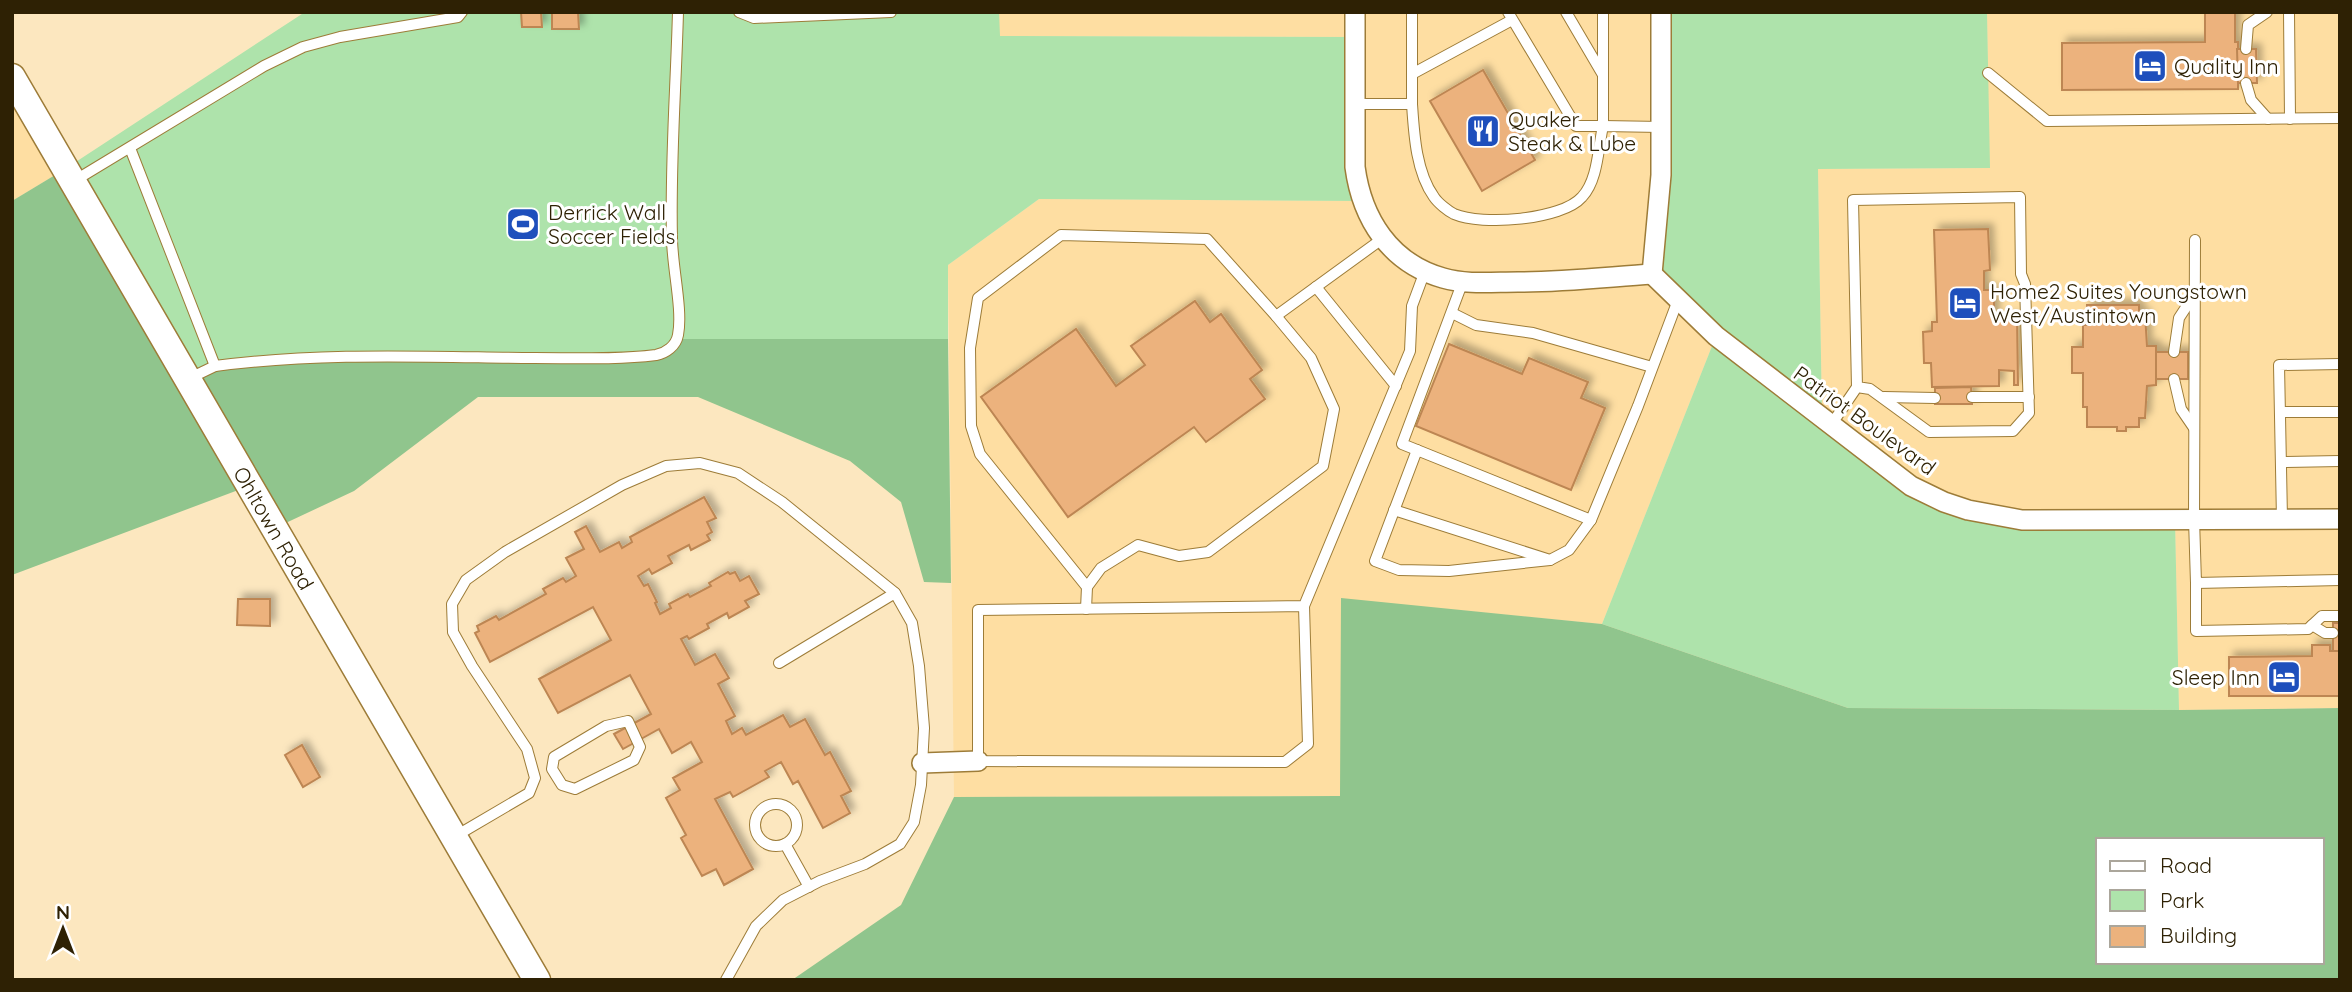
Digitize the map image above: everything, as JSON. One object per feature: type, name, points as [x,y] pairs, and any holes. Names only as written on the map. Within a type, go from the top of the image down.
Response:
[{"type":"street","points":[[1355,12],[1357,185],[1371,222],[1382,239],[1402,258],[1443,278],[1463,281],[1551,282],[1652,274],[1661,175],[1661,12]]},
{"type":"street","name":"Ohltown Road","points":[[12,77],[537,980]]},
{"type":"street","name":"Patriot Boulevard","points":[[1652,274],[1716,336],[1911,486],[1944,502],[1968,510],[2022,520],[2340,519]]},
{"type":"street","points":[[922,763],[978,761]]},
{"type":"lane","points":[[73,182],[264,66],[303,47],[340,37],[458,17],[463,12]]},
{"type":"lane","points":[[188,379],[215,366],[264,359],[639,357],[665,353],[677,339],[679,324],[671,237],[678,12]]},
{"type":"lane","points":[[738,12],[754,18],[891,12]]},
{"type":"lane","points":[[1422,12],[1412,15],[1412,104],[1425,182],[1435,200],[1454,214],[1515,219],[1552,213],[1572,206],[1584,196],[1591,181],[1603,126],[1603,12]]},
{"type":"lane","points":[[1566,12],[1602,75]]},
{"type":"lane","points":[[2246,49],[2248,25],[2267,12]]},
{"type":"lane","points":[[2290,12],[2290,118]]},
{"type":"lane","points":[[1412,74],[1510,16],[1576,126],[1661,127]]},
{"type":"lane","points":[[1988,73],[2047,121],[2340,118]]},
{"type":"lane","points":[[2246,83],[2251,100],[2268,119]]},
{"type":"lane","points":[[1355,104],[1412,104]]},
{"type":"lane","points":[[130,148],[215,366]]},
{"type":"lane","points":[[1831,425],[1857,387],[1853,200],[2020,197],[2021,274],[2025,284],[2029,413],[2013,431],[1929,432],[1883,397],[1870,389],[1857,387]]},
{"type":"lane","points":[[1086,609],[1087,587],[1101,568],[1138,545],[1179,556],[1208,552],[1323,466],[1334,409],[1311,358],[1207,239],[1061,235],[978,298],[970,348],[971,426],[980,454],[1087,587]]},
{"type":"lane","points":[[1276,316],[1382,239]]},
{"type":"lane","points":[[2195,240],[2196,631],[2308,629],[2322,616],[2340,616]]},
{"type":"lane","points":[[1304,606],[978,610],[978,761],[1285,762],[1308,744],[1304,606],[1410,351],[1412,306],[1425,271]]},
{"type":"lane","points":[[1463,281],[1402,444],[1591,520]]},
{"type":"lane","points":[[1316,287],[1396,386]]},
{"type":"lane","points":[[2174,352],[2179,318],[2195,295]]},
{"type":"lane","points":[[1417,450],[1375,561],[1399,570],[1449,571],[1550,560],[1569,550],[1591,520],[1678,300]]},
{"type":"lane","points":[[1452,313],[1476,325],[1533,333],[1652,367]]},
{"type":"lane","points":[[2281,519],[2279,365],[2340,364]]},
{"type":"lane","points":[[2174,379],[2181,409],[2194,428]]},
{"type":"lane","points":[[1883,397],[1935,398]]},
{"type":"lane","points":[[1972,397],[2029,397]]},
{"type":"lane","points":[[2280,412],[2340,412]]},
{"type":"lane","points":[[2281,462],[2340,461]]},
{"type":"lane","points":[[536,778],[527,749],[472,666],[453,632],[452,604],[466,580],[505,552],[622,485],[666,466],[700,463],[738,473],[782,502],[895,593],[912,623],[919,666],[924,728],[914,822],[900,844],[865,864],[783,900],[756,926],[726,980]]},
{"type":"lane","points":[[1394,510],[1550,560]]},
{"type":"lane","points":[[2196,583],[2340,580]]},
{"type":"lane","points":[[779,663],[895,593]]},
{"type":"lane","points":[[2312,625],[2325,634],[2333,633]]},
{"type":"lane","points":[[628,721],[640,747],[634,760],[575,789],[562,785],[552,769],[554,757],[606,726],[628,721]]},
{"type":"lane","points":[[454,837],[529,793],[536,778],[552,769]]},
{"type":"lane","points":[[771,804],[780,804],[793,813],[797,821],[794,837],[785,844],[772,846],[758,837],[754,821],[763,808],[771,804]]},
{"type":"lane","points":[[785,844],[809,887]]},
{"type":"shaded area","points":[[999,12],[1661,12],[1716,336],[1602,624],[1341,599],[1341,796],[954,797],[948,265],[1039,199],[1361,201],[1355,37],[999,36]]},
{"type":"shaded area","points":[[1987,12],[2340,12],[2340,708],[2179,710],[2175,520],[2022,520],[1944,502],[1822,418],[1818,169],[1989,168]]},
{"type":"shaded area","points":[[12,77],[65,169],[12,201]]},
{"type":"green space","name":"Derrick Wall Soccer Fields","points":[[305,12],[999,12],[1000,36],[1355,37],[1362,201],[1039,199],[948,265],[948,339],[678,339],[665,353],[188,379],[65,169]]},
{"type":"green space","points":[[1661,12],[1987,12],[1990,168],[1818,169],[1822,418],[1881,464],[1968,510],[2175,519],[2179,710],[1848,708],[1602,624],[1716,336],[1652,274]]},
{"type":"green space","points":[[65,169],[188,379],[215,366],[264,359],[656,355],[677,339],[948,339],[951,583],[924,582],[901,502],[850,461],[698,397],[478,397],[354,491],[275,528],[249,486],[12,575],[12,201]]},
{"type":"green space","points":[[1341,598],[1602,624],[1848,708],[2340,708],[2340,980],[792,980],[901,905],[954,797],[1340,796]]},
{"type":"building","points":[[521,12],[541,12],[542,27],[522,27]]},
{"type":"building","points":[[552,12],[578,12],[579,29],[552,29]]},
{"type":"building","name":"Quality Inn","points":[[2205,12],[2235,12],[2238,89],[2062,90],[2062,43],[2205,42]]},
{"type":"building","points":[[2237,49],[2256,49],[2257,83],[2238,83]]},
{"type":"building","name":"Quaker Steak & Lube","points":[[1483,70],[1535,160],[1482,191],[1430,101]]},
{"type":"building","name":"Home2 Suites Youngstown West/Austintown","points":[[1988,229],[1990,270],[1984,271],[1984,290],[1994,290],[1994,320],[2017,318],[2018,385],[2014,385],[2014,371],[1999,370],[1999,386],[1932,387],[1931,363],[1924,363],[1923,332],[1932,331],[1932,322],[1937,322],[1934,230]]},
{"type":"building","points":[[1195,301],[1210,322],[1221,314],[1262,370],[1250,379],[1265,399],[1206,442],[1194,427],[1068,517],[981,397],[1076,329],[1116,386],[1145,365],[1131,346]]},
{"type":"building","points":[[2087,305],[2139,305],[2139,314],[2145,314],[2147,346],[2156,346],[2156,385],[2147,386],[2145,418],[2139,418],[2139,427],[2126,427],[2126,431],[2117,431],[2117,427],[2087,427],[2087,407],[2083,407],[2083,373],[2072,373],[2072,347],[2083,347]]},
{"type":"building","points":[[1449,344],[1522,374],[1529,358],[1588,382],[1581,398],[1605,408],[1571,490],[1416,426]]},
{"type":"building","points":[[2156,352],[2188,352],[2188,379],[2156,379]]},
{"type":"building","points":[[1971,387],[1972,404],[1935,404],[1935,388]]},
{"type":"building","points":[[704,497],[716,518],[707,522],[712,532],[707,535],[710,540],[691,550],[689,545],[668,556],[672,563],[652,574],[649,569],[638,576],[644,586],[648,584],[660,614],[671,608],[669,604],[711,586],[709,583],[728,572],[735,572],[740,581],[749,576],[759,594],[745,601],[749,607],[729,618],[727,613],[707,624],[709,628],[689,639],[687,636],[681,639],[695,665],[715,654],[729,678],[718,684],[735,716],[726,721],[732,734],[742,728],[746,735],[783,715],[790,727],[805,719],[825,755],[830,752],[851,791],[841,796],[850,813],[823,828],[798,781],[793,784],[781,762],[765,771],[769,777],[733,797],[730,792],[715,799],[753,869],[724,885],[716,869],[702,876],[681,838],[686,835],[666,798],[680,790],[673,778],[702,762],[691,742],[672,753],[659,729],[623,749],[614,734],[651,714],[630,675],[558,713],[539,679],[611,640],[593,607],[490,662],[475,633],[479,631],[477,626],[496,616],[499,620],[546,594],[543,589],[563,578],[566,582],[576,576],[566,558],[584,549],[575,532],[586,526],[600,552],[619,542],[622,548],[632,542],[630,537]]},
{"type":"building","points":[[238,599],[270,599],[270,626],[237,625]]},
{"type":"building","points":[[2333,623],[2340,623],[2340,651],[2333,651]]},
{"type":"building","name":"Sleep Inn","points":[[2312,645],[2330,645],[2330,651],[2340,651],[2340,696],[2229,696],[2229,657],[2312,656]]},
{"type":"building","points":[[302,745],[320,777],[303,787],[285,755]]},
{"type":"place","name":"Quality Inn","points":[[2150,66]]},
{"type":"place","name":"Quaker Steak & Lube","points":[[1483,131]]},
{"type":"place","name":"Derrick Wall Soccer Fields","points":[[523,224]]},
{"type":"place","name":"Home2 Suites Youngstown West/Austintown","points":[[1965,303]]},
{"type":"place","name":"Sleep Inn","points":[[2284,677]]}]
